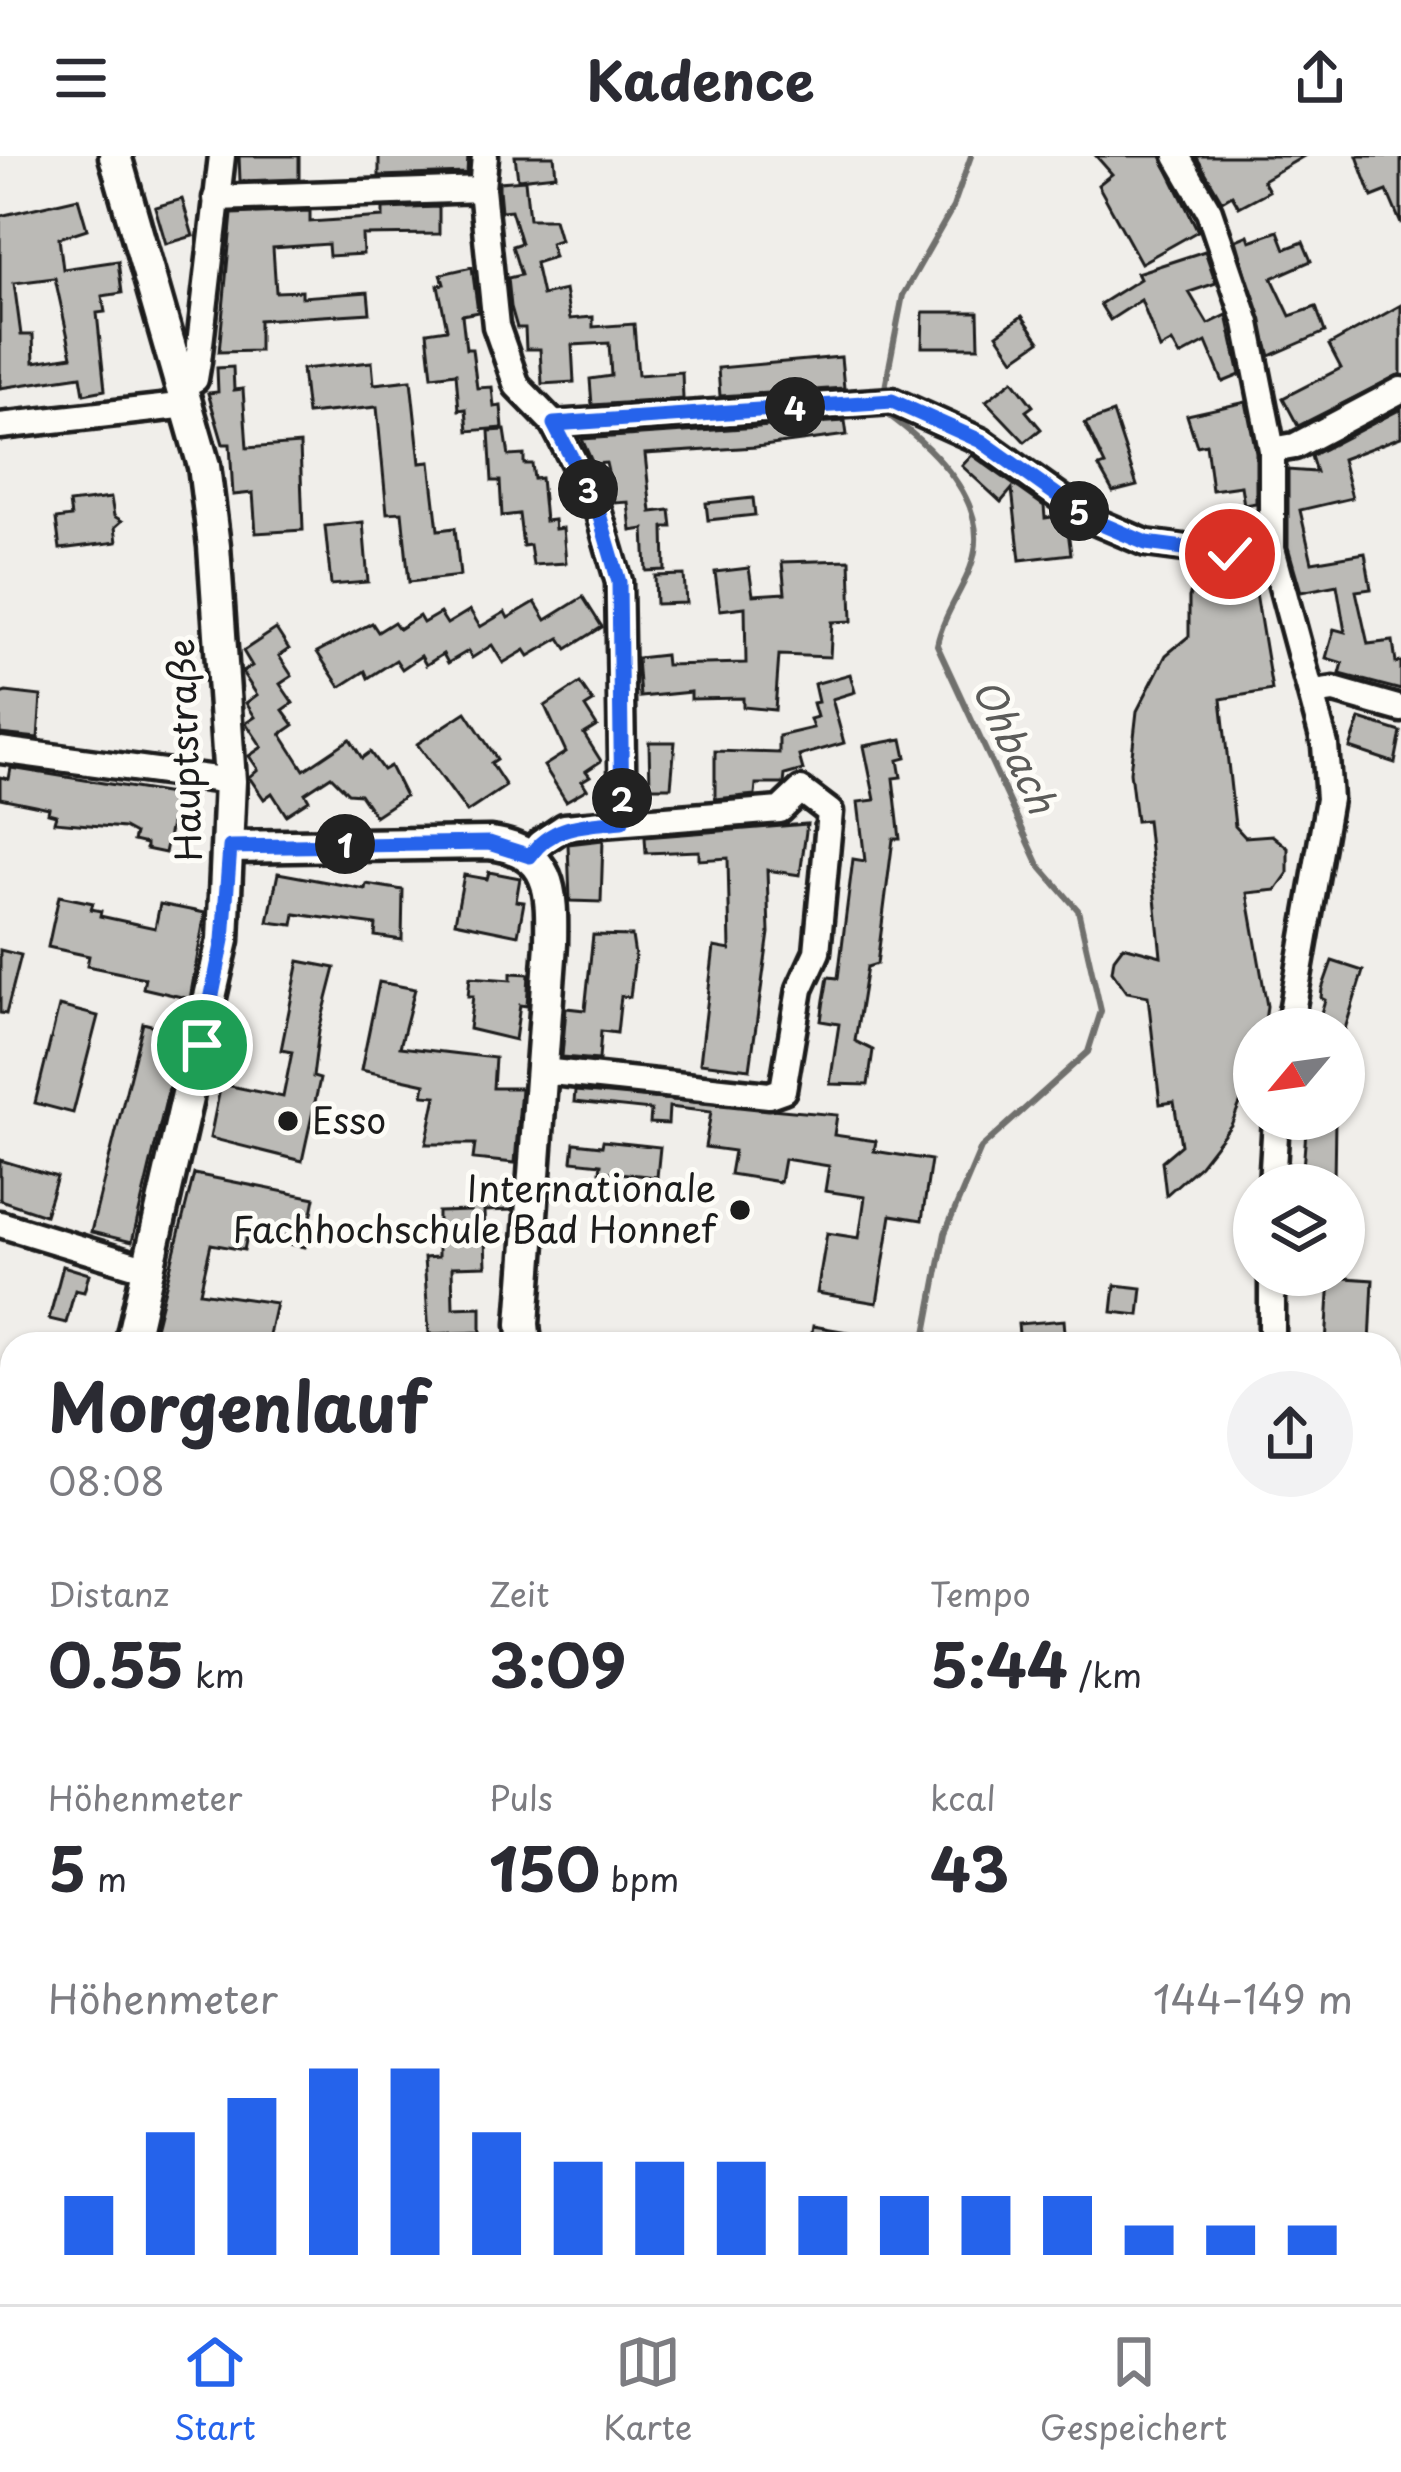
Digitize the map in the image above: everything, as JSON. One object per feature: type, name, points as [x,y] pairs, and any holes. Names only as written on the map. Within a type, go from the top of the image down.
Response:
[{"type":"main road","name":"Hauptstraße","points":[[115,156],[186,395],[209,497],[230,781],[223,940],[134,1332]]},
{"type":"main road","points":[[230,847],[489,843],[530,856],[552,896],[524,1332]]},
{"type":"street","points":[[0,426],[186,395],[199,361],[221,156]]},
{"type":"street","points":[[485,156],[482,189],[496,326],[517,386],[554,424],[597,507],[619,582],[622,821]]},
{"type":"street","points":[[1177,156],[1209,211],[1246,323],[1272,450],[1272,549],[1325,745],[1329,799],[1292,1008]]},
{"type":"street","points":[[216,199],[482,189]]},
{"type":"street","points":[[1272,450],[1295,446],[1401,390]]},
{"type":"street","points":[[554,424],[884,402],[981,441],[1092,520],[1146,543],[1230,554],[1272,549]]},
{"type":"street","points":[[1314,693],[1334,690],[1401,709]]},
{"type":"street","points":[[0,750],[230,781]]},
{"type":"street","points":[[530,856],[564,827],[780,810],[801,790],[830,812],[817,952],[800,989],[783,1090],[769,1095],[542,1071]]},
{"type":"street","points":[[0,1224],[151,1270]]},
{"type":"street","points":[[1272,1296],[1272,1332]]},
{"type":"building","points":[[239,156],[299,156],[299,179],[240,181]]},
{"type":"building","points":[[379,156],[468,156],[467,173],[379,176]]},
{"type":"building","points":[[515,156],[554,156],[556,175],[518,179]]},
{"type":"building","points":[[1096,156],[1161,156],[1198,231],[1141,263],[1098,185],[1112,174]]},
{"type":"building","points":[[1196,156],[1304,156],[1263,180],[1269,191],[1239,207],[1232,195],[1222,201]]},
{"type":"building","points":[[1357,156],[1401,156],[1401,224],[1387,191],[1372,197]]},
{"type":"building","points":[[525,180],[529,219],[554,219],[560,240],[550,243],[554,257],[535,263],[542,295],[565,290],[570,319],[593,317],[593,327],[634,324],[638,375],[682,372],[683,399],[592,405],[590,379],[611,376],[609,343],[572,345],[574,382],[542,384],[540,349],[526,349],[525,328],[517,328],[511,307],[508,278],[521,275],[512,246],[521,243],[511,210],[501,211],[499,189],[499,182]]},
{"type":"building","points":[[78,198],[87,229],[59,238],[63,269],[118,261],[122,293],[102,296],[105,312],[97,313],[105,390],[84,394],[81,376],[0,388],[0,216]],"holes":[[[55,278],[72,356],[34,362],[33,335],[21,335],[14,283]]]},
{"type":"building","points":[[182,199],[193,236],[166,244],[155,207]]},
{"type":"building","points":[[439,207],[439,234],[362,235],[363,254],[329,256],[328,244],[273,248],[276,292],[302,291],[302,297],[368,292],[370,313],[259,320],[259,351],[219,352],[232,214],[310,211],[310,222],[383,217],[383,209]]},
{"type":"building","points":[[1278,231],[1285,249],[1303,242],[1311,261],[1272,278],[1290,316],[1316,307],[1325,332],[1270,356],[1236,240],[1248,235],[1250,241]]},
{"type":"building","points":[[1205,251],[1216,283],[1189,292],[1208,324],[1227,315],[1240,375],[1223,382],[1206,342],[1180,356],[1172,342],[1160,349],[1141,300],[1110,320],[1100,304],[1140,279],[1137,273]]},
{"type":"building","points":[[472,267],[478,312],[462,315],[466,349],[472,349],[477,388],[492,387],[494,407],[501,406],[503,428],[468,431],[466,409],[459,410],[456,373],[432,376],[427,332],[447,329],[438,285],[444,284],[441,274]]},
{"type":"building","points":[[1401,305],[1401,374],[1298,426],[1283,398],[1341,368],[1329,345]]},
{"type":"building","points":[[923,312],[978,312],[979,347],[922,347]]},
{"type":"building","points":[[1022,316],[1040,341],[1014,359],[997,334]]},
{"type":"building","points":[[841,357],[844,388],[720,396],[718,368]]},
{"type":"building","points":[[372,362],[374,384],[411,380],[420,463],[430,462],[438,530],[455,528],[460,576],[409,582],[402,512],[387,513],[377,407],[307,414],[302,369]]},
{"type":"building","points":[[233,367],[234,390],[243,389],[247,448],[300,444],[303,530],[256,533],[253,493],[233,495],[230,444],[223,444],[208,393],[218,392],[217,368]]},
{"type":"building","points":[[1013,380],[1033,406],[1026,411],[1041,429],[1025,442],[986,401]]},
{"type":"building","points":[[1246,402],[1256,452],[1256,503],[1244,505],[1241,486],[1212,490],[1206,444],[1197,446],[1187,415]]},
{"type":"building","points":[[1401,409],[1401,437],[1342,459],[1352,498],[1300,510],[1312,562],[1365,553],[1371,589],[1356,591],[1368,644],[1393,641],[1396,663],[1401,662],[1401,690],[1340,674],[1343,663],[1326,658],[1334,629],[1345,632],[1337,585],[1301,592],[1288,547],[1288,470],[1316,472],[1311,456]]},
{"type":"building","points":[[1113,413],[1137,486],[1113,492],[1085,423]]},
{"type":"building","points":[[845,421],[847,435],[645,454],[651,512],[670,510],[672,527],[664,527],[665,570],[646,571],[644,529],[631,531],[628,502],[615,503],[606,463],[593,464],[582,439]]},
{"type":"building","points":[[505,430],[509,456],[524,455],[524,464],[532,464],[534,479],[541,478],[545,521],[554,520],[555,529],[563,528],[566,563],[533,565],[530,545],[523,546],[519,514],[502,516],[500,481],[492,481],[489,431]]},
{"type":"building","points":[[972,455],[1044,506],[1045,518],[1059,516],[1067,523],[1071,554],[1020,560],[1012,489],[1001,502],[962,466]]},
{"type":"building","points":[[111,498],[114,516],[122,521],[115,527],[117,542],[60,549],[56,519],[71,517],[69,503]]},
{"type":"building","points":[[753,498],[755,515],[708,520],[706,503]]},
{"type":"building","points":[[363,522],[368,582],[331,585],[325,526]]},
{"type":"building","points":[[850,560],[852,621],[832,622],[830,657],[779,655],[775,710],[743,707],[743,698],[691,699],[691,692],[640,697],[637,658],[665,655],[666,665],[746,663],[745,607],[720,610],[715,572],[749,568],[753,595],[785,593],[782,562]]},
{"type":"building","points":[[1234,570],[1246,576],[1256,593],[1272,690],[1221,699],[1235,826],[1245,837],[1272,835],[1288,848],[1288,873],[1276,890],[1247,893],[1267,1006],[1233,1008],[1233,1120],[1200,1165],[1166,1195],[1162,1161],[1181,1145],[1174,1102],[1160,1104],[1148,996],[1127,992],[1112,971],[1123,946],[1161,956],[1147,820],[1136,821],[1130,772],[1137,711],[1166,655],[1189,636],[1189,597],[1195,582],[1213,571]]},
{"type":"building","points":[[684,575],[686,603],[656,604],[655,576]]},
{"type":"building","points":[[583,597],[602,627],[567,649],[560,638],[529,656],[525,650],[503,663],[492,645],[472,658],[468,651],[448,663],[443,654],[426,665],[421,656],[402,669],[396,660],[368,678],[365,671],[340,687],[317,652],[372,623],[378,632],[394,622],[399,629],[419,616],[423,623],[440,613],[447,624],[470,610],[480,627],[535,602],[546,620]]},
{"type":"building","points":[[276,629],[289,649],[279,656],[292,676],[280,684],[293,703],[283,710],[294,725],[281,734],[304,770],[350,739],[362,758],[370,752],[383,770],[390,766],[405,796],[375,816],[360,794],[348,793],[331,776],[305,793],[309,800],[286,815],[272,793],[264,799],[249,777],[258,769],[249,756],[262,747],[246,723],[255,717],[246,703],[257,695],[242,672],[252,666],[243,651]]},
{"type":"building","points":[[850,674],[855,692],[832,699],[844,743],[799,756],[803,770],[785,775],[784,784],[756,784],[755,795],[715,799],[715,751],[779,753],[779,736],[813,728],[810,719],[817,717],[813,703],[818,702],[814,684]]},
{"type":"building","points":[[580,683],[593,702],[585,707],[597,726],[584,734],[601,761],[586,771],[590,776],[582,781],[587,789],[566,801],[544,766],[566,752],[545,706]]},
{"type":"building","points":[[0,694],[41,696],[38,738],[0,734]]},
{"type":"building","points":[[466,712],[497,759],[491,763],[506,786],[467,812],[417,744]]},
{"type":"building","points":[[1360,719],[1401,732],[1395,763],[1350,748]]},
{"type":"building","points":[[902,739],[906,758],[898,760],[901,777],[893,778],[900,839],[893,839],[877,964],[867,967],[855,1041],[873,1050],[868,1085],[830,1084],[839,1024],[821,1021],[824,1000],[828,977],[838,978],[853,859],[865,861],[858,802],[875,800],[864,746]]},
{"type":"building","points":[[649,742],[675,742],[671,787],[650,787]]},
{"type":"building","points":[[11,768],[177,795],[174,808],[182,810],[178,826],[171,824],[165,853],[146,849],[146,844],[133,841],[135,834],[124,828],[54,822],[56,815],[48,813],[49,808],[0,798],[0,777],[9,779]]},
{"type":"building","points":[[807,824],[800,875],[767,870],[769,933],[750,1069],[700,1063],[714,947],[730,950],[728,858],[699,860],[699,851],[646,853],[645,837]]},
{"type":"building","points":[[603,840],[601,902],[570,901],[568,844]]},
{"type":"building","points":[[489,872],[520,878],[516,901],[524,902],[518,935],[455,922],[464,875],[487,879]]},
{"type":"building","points":[[278,873],[365,889],[366,884],[403,890],[402,940],[375,936],[376,925],[295,914],[293,925],[268,922]]},
{"type":"building","points":[[59,896],[93,903],[91,909],[101,911],[100,916],[155,928],[160,904],[205,913],[190,999],[143,988],[145,978],[87,966],[89,956],[48,947]]},
{"type":"building","points":[[593,935],[632,936],[635,956],[630,997],[621,996],[617,1033],[601,1031],[599,1060],[562,1057],[566,1008],[585,1010]]},
{"type":"building","points":[[0,950],[21,955],[6,1014],[0,1013]]},
{"type":"building","points":[[299,961],[335,968],[319,1030],[313,1077],[320,1079],[302,1161],[210,1138],[221,1084],[283,1097],[292,1052],[281,1050]]},
{"type":"building","points":[[1332,961],[1363,971],[1352,1008],[1323,1008],[1322,989]]},
{"type":"building","points":[[511,973],[529,974],[527,1006],[520,1005],[515,1040],[469,1029],[470,977],[511,980]]},
{"type":"building","points":[[379,982],[415,989],[400,1047],[495,1058],[493,1088],[521,1088],[515,1163],[473,1159],[475,1144],[426,1144],[436,1096],[423,1095],[425,1084],[361,1070]]},
{"type":"building","points":[[59,1006],[98,1016],[73,1113],[35,1103]]},
{"type":"building","points":[[143,1023],[182,1033],[132,1242],[91,1232]]},
{"type":"building","points":[[575,1091],[837,1115],[834,1135],[876,1141],[874,1151],[931,1160],[922,1220],[891,1215],[877,1303],[817,1293],[827,1233],[859,1238],[865,1197],[825,1191],[829,1166],[784,1159],[780,1182],[730,1174],[734,1151],[705,1147],[711,1112],[669,1107],[668,1124],[650,1123],[651,1110],[574,1102]]},
{"type":"building","points":[[1305,1140],[1335,1140],[1334,1164],[1303,1164]]},
{"type":"building","points":[[603,1141],[660,1147],[657,1177],[600,1171],[601,1164],[572,1161],[574,1143],[602,1146]]},
{"type":"building","points":[[0,1160],[57,1177],[45,1215],[0,1200]]},
{"type":"building","points":[[194,1174],[315,1198],[305,1247],[247,1236],[244,1250],[211,1244],[200,1292],[276,1303],[270,1332],[154,1332]]},
{"type":"building","points":[[513,1194],[512,1210],[484,1211],[486,1266],[452,1267],[453,1308],[481,1307],[481,1332],[429,1332],[424,1258],[438,1257],[438,1212],[470,1211],[470,1196]]},
{"type":"building","points":[[63,1266],[89,1274],[84,1292],[75,1290],[66,1323],[49,1319]]},
{"type":"building","points":[[1365,1279],[1373,1280],[1371,1332],[1327,1332],[1329,1296],[1365,1296]]},
{"type":"building","points":[[1115,1285],[1142,1288],[1139,1315],[1112,1312]]},
{"type":"building","points":[[1064,1320],[1065,1332],[1019,1332],[1018,1324]]},
{"type":"building","points":[[813,1326],[848,1332],[812,1332]]},
{"type":"waterway","name":"Ohbach","points":[[883,398],[903,295],[953,207],[971,156]]},
{"type":"waterway","name":"Ohbach","points":[[883,411],[933,453],[971,509],[975,551],[937,645],[1039,865],[1078,910],[1101,1011],[1088,1052],[981,1148],[945,1233],[926,1332]]},
{"type":"place","name":"Esso","points":[[288,1121]]},
{"type":"place","name":"Internationale Fachhochschule Bad Honnef","points":[[740,1210]]},
{"type":"route","points":[[202,1045],[223,940],[230,847],[489,843],[530,856],[564,827],[622,821],[619,582],[597,507],[554,424],[892,401],[981,441],[1092,520],[1146,543],[1230,554]]}]
